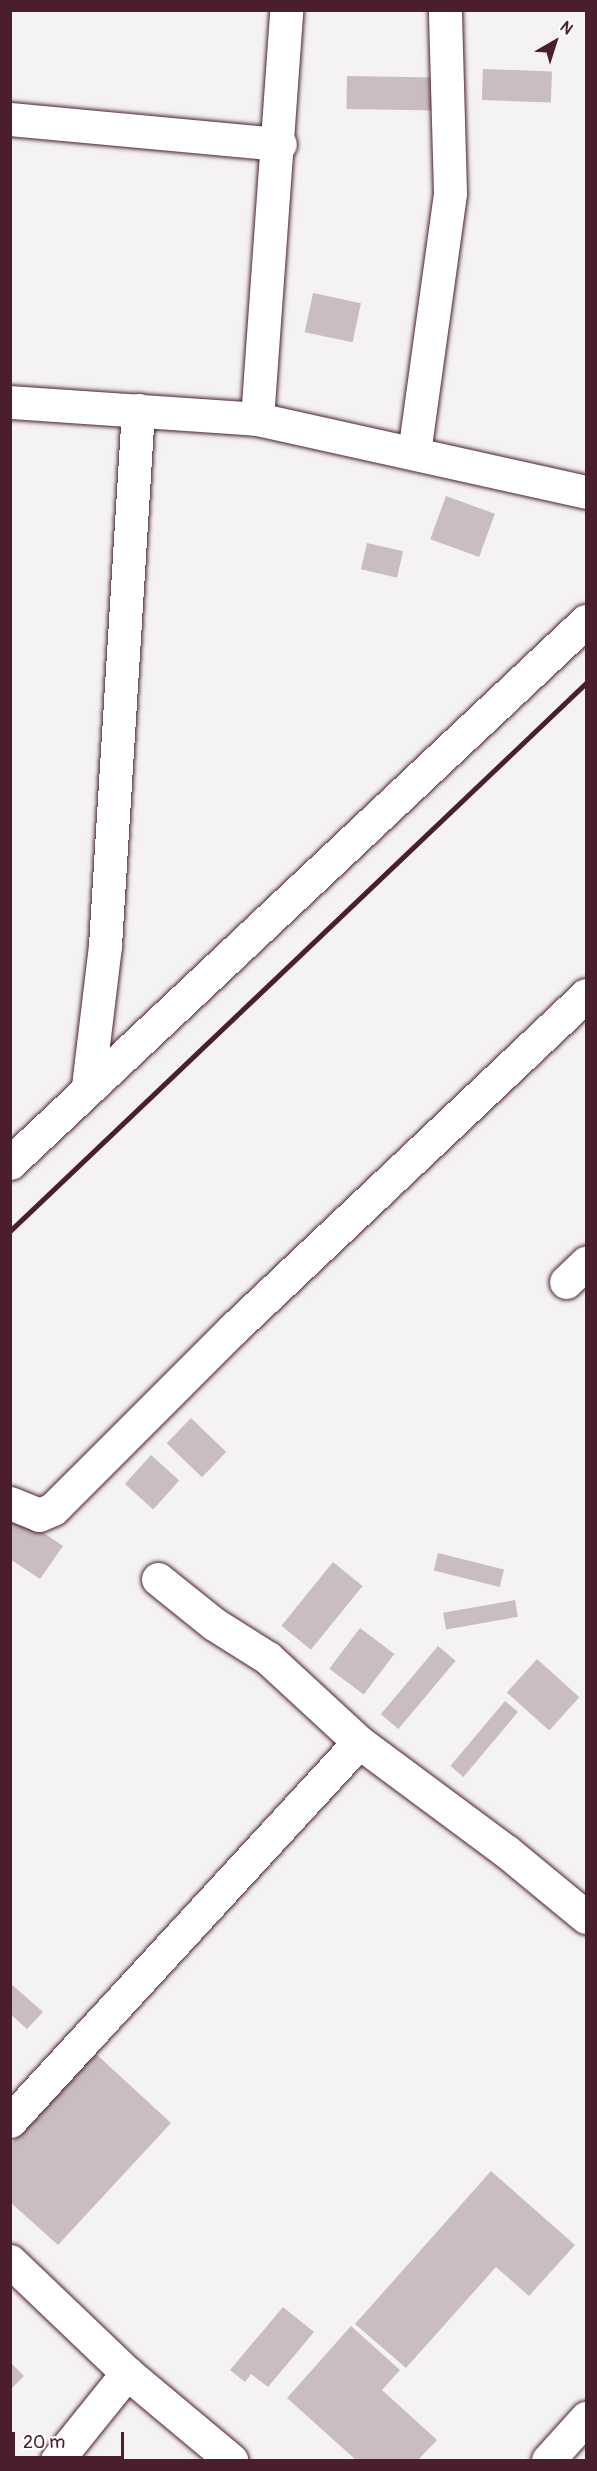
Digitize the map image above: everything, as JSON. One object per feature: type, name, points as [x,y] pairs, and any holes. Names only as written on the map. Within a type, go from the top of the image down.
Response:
[{"type":"street","points":[[257,418],[280,144],[286,10]]},
{"type":"street","points":[[414,453],[450,193],[445,10]]},
{"type":"street","points":[[10,119],[280,144]]},
{"type":"street","points":[[10,402],[257,418],[586,492]]},
{"type":"street","points":[[88,1086],[105,945],[138,410]]},
{"type":"street","points":[[10,1163],[88,1086],[586,621]]},
{"type":"street","points":[[10,1503],[39,1515],[53,1509],[233,1329],[586,995]]},
{"type":"street","points":[[158,1579],[214,1624],[268,1658],[359,1742],[506,1851],[586,1917]]},
{"type":"street","points":[[10,2121],[359,1742]]},
{"type":"street","points":[[12,2264],[127,2373],[231,2460]]},
{"type":"street","points":[[57,2460],[127,2373]]},
{"type":"street","points":[[548,2460],[586,2418]]},
{"type":"building","points":[[483,69],[552,71],[551,102],[482,100]]},
{"type":"building","points":[[347,76],[438,78],[437,111],[346,109]]},
{"type":"building","points":[[313,293],[361,303],[353,342],[305,332]]},
{"type":"building","points":[[446,496],[495,514],[479,557],[430,539]]},
{"type":"building","points":[[367,543],[403,551],[397,578],[361,569]]},
{"type":"building","points":[[191,1418],[226,1452],[202,1477],[167,1443]]},
{"type":"building","points":[[151,1455],[179,1480],[153,1509],[125,1484]]},
{"type":"building","points":[[10,1510],[63,1546],[40,1579],[10,1559]]},
{"type":"building","points":[[438,1553],[504,1569],[500,1587],[434,1570]]},
{"type":"building","points":[[333,1562],[363,1586],[311,1650],[281,1626]]},
{"type":"building","points":[[515,1600],[518,1617],[446,1629],[443,1613]]},
{"type":"building","points":[[360,1628],[394,1654],[364,1695],[329,1669]]},
{"type":"building","points":[[438,1646],[456,1661],[398,1729],[381,1714]]},
{"type":"building","points":[[537,1659],[579,1697],[549,1731],[507,1692]]},
{"type":"building","points":[[505,1701],[518,1712],[463,1777],[450,1766]]},
{"type":"building","points":[[10,1983],[43,2012],[27,2029],[10,2014]]},
{"type":"building","points":[[95,2053],[171,2123],[58,2245],[10,2202],[10,2145]]},
{"type":"building","points":[[491,2171],[575,2245],[529,2296],[496,2267],[406,2368],[355,2324]]},
{"type":"building","points":[[283,2307],[314,2332],[268,2387],[251,2374],[245,2382],[230,2370]]},
{"type":"building","points":[[351,2326],[400,2370],[382,2390],[437,2440],[418,2460],[356,2460],[287,2398]]},
{"type":"building","points":[[10,2362],[24,2376],[10,2390]]},
{"type":"railway","points":[[10,1231],[586,683]]}]
